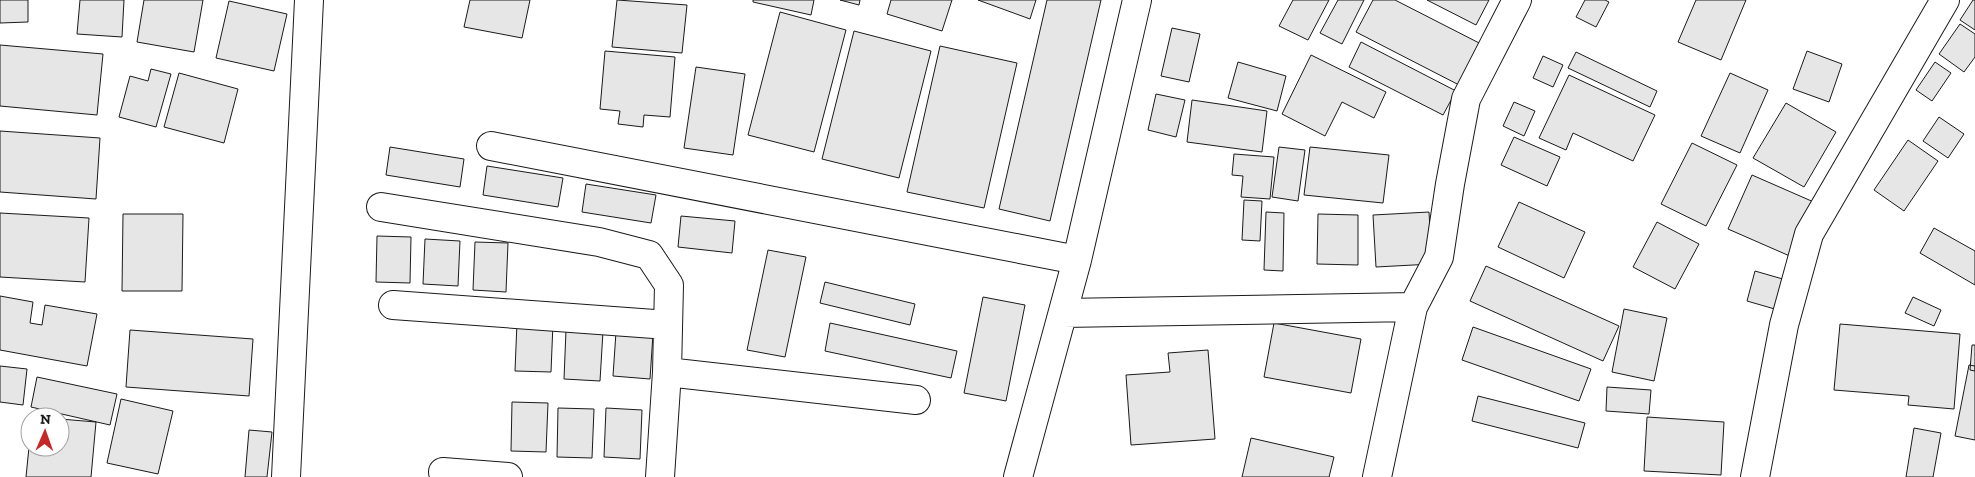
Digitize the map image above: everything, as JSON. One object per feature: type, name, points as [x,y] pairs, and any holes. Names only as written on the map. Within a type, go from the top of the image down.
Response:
[{"type":"street","points":[[286,477],[309,0]]},
{"type":"street","points":[[1018,477],[1077,260],[1137,0]]},
{"type":"street","points":[[1378,477],[1413,307],[1439,257],[1466,99],[1517,0]]},
{"type":"street","points":[[1755,477],[1784,325],[1809,234],[1932,26],[1945,0]]},
{"type":"street","points":[[491,146],[1077,260]]},
{"type":"street","points":[[381,208],[599,242],[649,255],[669,285],[667,372],[660,477]]},
{"type":"street","points":[[393,305],[668,325]]},
{"type":"street","points":[[1062,313],[1413,307]]},
{"type":"street","points":[[667,372],[916,400]]},
{"type":"street","points":[[443,472],[508,477]]},
{"type":"building","points":[[0,0],[28,0],[28,22],[0,23]]},
{"type":"building","points":[[80,0],[124,0],[122,37],[77,34]]},
{"type":"building","points":[[144,0],[203,0],[194,52],[137,42]]},
{"type":"building","points":[[470,0],[530,0],[522,38],[464,27]]},
{"type":"building","points":[[617,0],[687,5],[682,53],[612,47]]},
{"type":"building","points":[[753,0],[814,0],[811,15],[753,2]]},
{"type":"building","points":[[840,0],[860,0],[859,5]]},
{"type":"building","points":[[891,0],[952,0],[942,31],[887,14]]},
{"type":"building","points":[[978,0],[1036,0],[1030,19]]},
{"type":"building","points":[[1047,0],[1101,0],[1050,221],[999,209]]},
{"type":"building","points":[[1293,0],[1329,0],[1308,40],[1279,26]]},
{"type":"building","points":[[1338,0],[1364,0],[1342,44],[1320,33]]},
{"type":"building","points":[[1373,0],[1395,0],[1485,46],[1463,87],[1356,32]]},
{"type":"building","points":[[1427,0],[1489,0],[1476,25]]},
{"type":"building","points":[[1585,0],[1605,0],[1609,2],[1596,27],[1576,17]]},
{"type":"building","points":[[1696,0],[1746,0],[1721,60],[1678,42]]},
{"type":"building","points":[[1973,0],[1975,0],[1975,30],[1960,20]]},
{"type":"building","points":[[229,1],[287,14],[274,71],[216,58]]},
{"type":"building","points":[[780,12],[846,30],[814,152],[748,135]]},
{"type":"building","points":[[1960,24],[1975,34],[1975,57],[1964,72],[1939,54]]},
{"type":"building","points":[[1172,28],[1200,34],[1189,82],[1161,76]]},
{"type":"building","points":[[854,31],[931,51],[899,178],[822,159]]},
{"type":"building","points":[[1361,42],[1456,91],[1443,115],[1349,67]]},
{"type":"building","points":[[0,45],[103,54],[97,115],[0,106]]},
{"type":"building","points":[[940,46],[1017,63],[984,208],[907,192]]},
{"type":"building","points":[[605,51],[675,57],[670,117],[644,115],[643,127],[618,124],[620,111],[600,109]]},
{"type":"building","points":[[1807,51],[1842,64],[1829,102],[1793,89]]},
{"type":"building","points":[[1576,52],[1657,91],[1650,107],[1568,68]]},
{"type":"building","points":[[1311,55],[1386,92],[1374,118],[1342,102],[1325,136],[1282,114]]},
{"type":"building","points":[[1543,56],[1563,65],[1553,87],[1533,78]]},
{"type":"building","points":[[1238,62],[1286,76],[1277,111],[1228,98]]},
{"type":"building","points":[[1935,62],[1951,73],[1932,101],[1916,90]]},
{"type":"building","points":[[696,67],[745,74],[733,155],[684,148]]},
{"type":"building","points":[[151,69],[171,74],[156,127],[119,117],[130,76],[148,81]]},
{"type":"building","points":[[179,73],[238,89],[224,143],[164,127]]},
{"type":"building","points":[[1730,73],[1768,90],[1740,153],[1701,136]]},
{"type":"building","points":[[1569,75],[1655,115],[1633,161],[1573,133],[1566,150],[1539,138]]},
{"type":"building","points":[[1156,94],[1185,100],[1176,137],[1148,130]]},
{"type":"building","points":[[1192,100],[1267,111],[1262,152],[1187,142]]},
{"type":"building","points":[[1514,102],[1535,111],[1524,136],[1503,126]]},
{"type":"building","points":[[1786,103],[1836,132],[1804,187],[1753,158]]},
{"type":"building","points":[[1939,117],[1964,134],[1948,158],[1923,141]]},
{"type":"building","points":[[0,131],[100,138],[96,199],[0,192]]},
{"type":"building","points":[[1514,137],[1560,157],[1547,186],[1501,165]]},
{"type":"building","points":[[1908,140],[1938,161],[1904,211],[1874,190]]},
{"type":"building","points":[[1692,143],[1737,165],[1706,226],[1661,204]]},
{"type":"building","points":[[390,147],[464,159],[460,187],[386,175]]},
{"type":"building","points":[[1279,147],[1305,150],[1298,201],[1272,197]]},
{"type":"building","points":[[1310,147],[1389,155],[1383,203],[1304,195]]},
{"type":"building","points":[[1234,154],[1274,157],[1270,199],[1241,197],[1243,176],[1232,175]]},
{"type":"building","points":[[487,166],[563,178],[558,207],[483,195]]},
{"type":"building","points":[[1752,175],[1816,203],[1792,257],[1728,229]]},
{"type":"building","points":[[586,184],[656,195],[651,223],[582,212]]},
{"type":"building","points":[[1244,200],[1262,201],[1260,241],[1242,240]]},
{"type":"building","points":[[1519,202],[1585,232],[1564,278],[1498,247]]},
{"type":"building","points":[[1266,212],[1284,213],[1283,271],[1264,270]]},
{"type":"building","points":[[1429,212],[1432,264],[1376,267],[1373,215]]},
{"type":"building","points":[[0,213],[89,218],[85,282],[0,277]]},
{"type":"building","points":[[123,214],[183,214],[182,291],[122,291]]},
{"type":"building","points":[[1318,214],[1358,215],[1358,265],[1317,264]]},
{"type":"building","points":[[681,216],[735,221],[732,253],[678,247]]},
{"type":"building","points":[[1657,222],[1699,244],[1675,289],[1633,267]]},
{"type":"building","points":[[1934,228],[1975,251],[1975,285],[1920,253]]},
{"type":"building","points":[[377,236],[411,237],[410,283],[376,282]]},
{"type":"building","points":[[425,239],[460,241],[458,286],[423,284]]},
{"type":"building","points":[[475,242],[508,243],[506,292],[473,290]]},
{"type":"building","points":[[768,250],[806,257],[785,357],[747,350]]},
{"type":"building","points":[[1486,266],[1619,326],[1603,361],[1470,301]]},
{"type":"building","points":[[1755,271],[1793,282],[1785,312],[1747,301]]},
{"type":"building","points":[[825,282],[915,304],[910,325],[820,303]]},
{"type":"building","points":[[0,296],[33,302],[30,323],[42,325],[45,305],[97,314],[87,366],[0,350]]},
{"type":"building","points":[[983,297],[1025,305],[1006,401],[964,393]]},
{"type":"building","points":[[1913,297],[1941,310],[1934,326],[1905,313]]},
{"type":"building","points":[[1624,309],[1667,318],[1654,381],[1612,372]]},
{"type":"building","points":[[517,322],[553,323],[551,372],[515,371]]},
{"type":"building","points":[[830,323],[957,351],[951,378],[825,351]]},
{"type":"building","points":[[1274,323],[1361,339],[1351,393],[1264,377]]},
{"type":"building","points":[[1840,324],[1960,334],[1954,409],[1908,405],[1909,396],[1834,390]]},
{"type":"building","points":[[1473,327],[1591,369],[1579,401],[1462,360]]},
{"type":"building","points":[[130,330],[253,339],[249,396],[126,387]]},
{"type":"building","points":[[566,330],[603,331],[600,381],[564,379]]},
{"type":"building","points":[[616,332],[653,334],[650,379],[613,376]]},
{"type":"building","points":[[1972,345],[1975,345],[1975,371],[1970,370]]},
{"type":"building","points":[[1208,350],[1215,439],[1131,445],[1126,375],[1170,372],[1168,353]]},
{"type":"building","points":[[1969,365],[1975,366],[1975,440],[1955,436]]},
{"type":"building","points":[[0,366],[27,369],[23,405],[0,402]]},
{"type":"building","points":[[37,377],[117,394],[110,425],[70,416],[70,407],[31,407]]},
{"type":"building","points":[[1607,387],[1651,390],[1649,414],[1606,411]]},
{"type":"building","points":[[1478,396],[1585,423],[1578,448],[1472,421]]},
{"type":"building","points":[[121,399],[173,411],[158,474],[107,463]]},
{"type":"building","points":[[512,402],[548,403],[546,452],[511,451]]},
{"type":"building","points":[[558,408],[594,409],[592,458],[557,457]]},
{"type":"building","points":[[606,408],[642,410],[640,459],[604,457]]},
{"type":"building","points":[[1647,417],[1724,422],[1721,475],[1644,471]]},
{"type":"building","points":[[70,420],[96,422],[91,477],[26,477],[28,457],[70,457]]},
{"type":"building","points":[[1914,428],[1941,433],[1933,477],[1906,477]]},
{"type":"building","points":[[249,430],[272,432],[267,477],[245,477]]},
{"type":"building","points":[[1251,438],[1334,457],[1329,477],[1242,477]]}]
